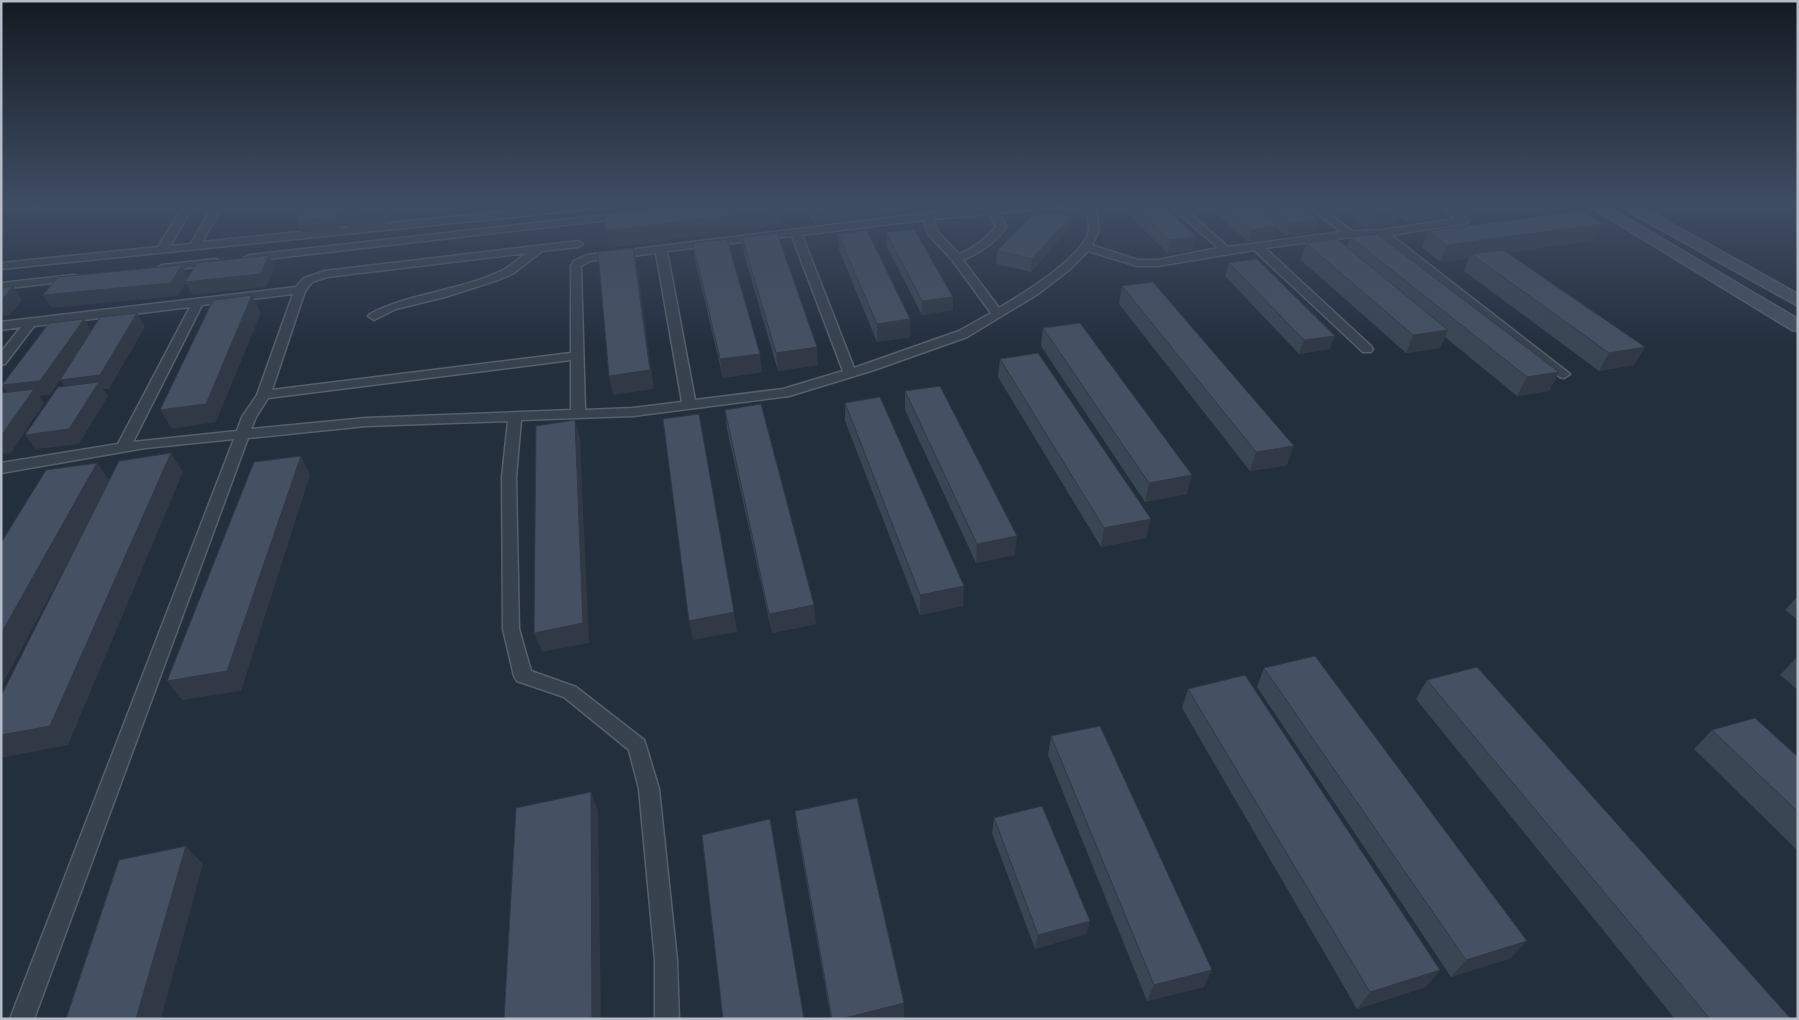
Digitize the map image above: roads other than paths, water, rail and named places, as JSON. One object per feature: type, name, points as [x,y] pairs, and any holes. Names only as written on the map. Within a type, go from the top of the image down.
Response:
[{"type":"street","points":[[1,266],[140,251]]},
{"type":"street","points":[[150,269],[350,251]]},
{"type":"street","points":[[22,1019],[249,418],[264,394],[300,290],[308,280],[325,274],[518,251]]},
{"type":"street","points":[[374,316],[392,307],[441,295],[494,278],[510,271],[537,251]]},
{"type":"street","points":[[578,251],[578,263],[576,266],[578,414]]},
{"type":"street","points":[[578,263],[592,257],[641,251]]},
{"type":"street","points":[[661,251],[689,405]]},
{"type":"street","points":[[803,251],[850,373]]},
{"type":"street","points":[[949,251],[997,313]]},
{"type":"street","points":[[957,259],[978,251]]},
{"type":"street","points":[[1,468],[123,448],[366,422],[633,412],[784,393],[850,373],[963,334],[1034,292],[1066,267],[1082,251]]},
{"type":"street","points":[[1097,251],[1137,263],[1158,263],[1223,251]]},
{"type":"street","points":[[1261,251],[1366,349]]},
{"type":"street","points":[[1405,251],[1564,374]]},
{"type":"street","points":[[1671,251],[1798,326]]},
{"type":"street","points":[[1709,251],[1798,301]]},
{"type":"street","points":[[1,286],[81,277]]},
{"type":"street","points":[[1,326],[300,290]]},
{"type":"street","points":[[123,448],[198,302]]},
{"type":"street","points":[[1,361],[31,322]]},
{"type":"street","points":[[264,394],[576,356]]},
{"type":"street","points":[[515,416],[509,477],[512,629],[523,676],[570,692],[637,746],[649,790],[666,960],[667,1019]]}]
